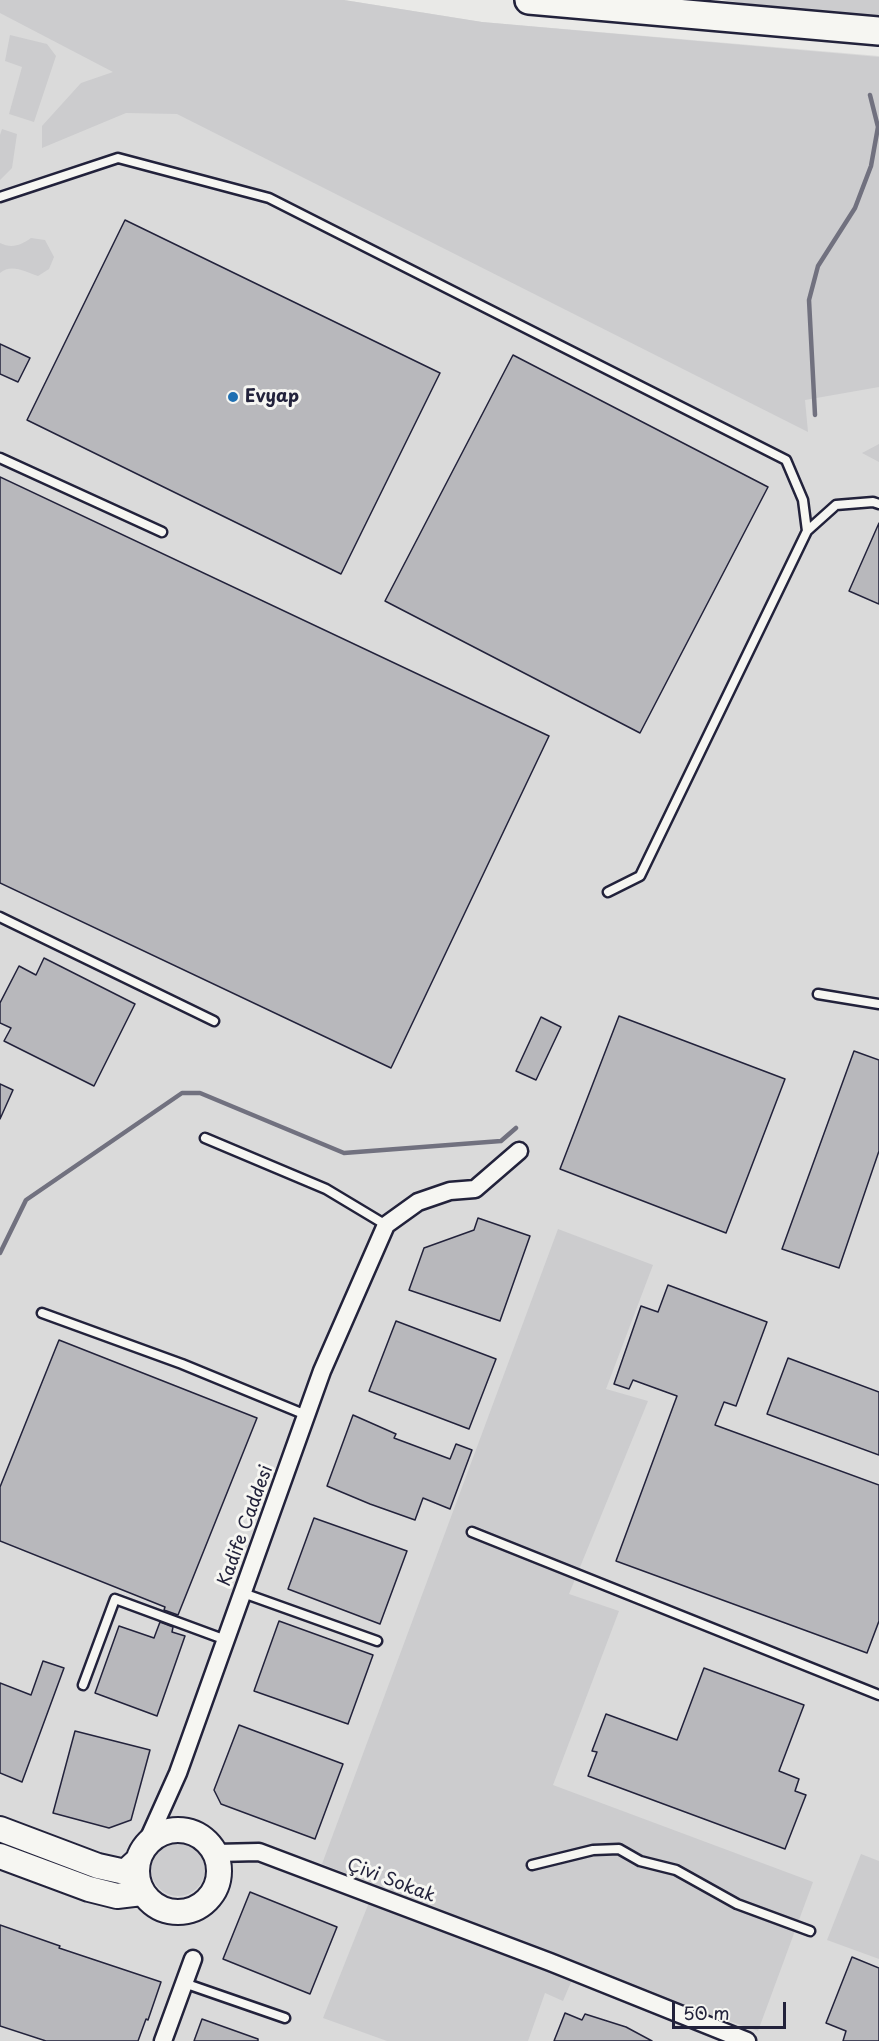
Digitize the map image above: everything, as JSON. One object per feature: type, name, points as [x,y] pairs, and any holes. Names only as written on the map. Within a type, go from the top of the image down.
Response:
[{"type":"main road","points":[[529,0],[879,32]]},
{"type":"street","points":[[386,1225],[418,1202],[450,1191],[475,1188],[519,1151]]},
{"type":"street","name":"Kadife Caddesi","points":[[142,1852],[178,1773],[322,1371],[386,1225]]},
{"type":"street","points":[[0,1829],[98,1866],[125,1872],[142,1852],[158,1834],[171,1829],[184,1829],[197,1833],[208,1841],[216,1853],[220,1866],[219,1880],[213,1893],[204,1904],[192,1910],[178,1912],[164,1910],[152,1904],[142,1893],[136,1878],[142,1852]]},
{"type":"street","name":"Çivi Sokak","points":[[216,1853],[259,1852],[550,1962],[747,2041]]},
{"type":"street","points":[[0,1856],[89,1889],[117,1896],[142,1893]]},
{"type":"street","points":[[163,2041],[193,1959]]},
{"type":"lane","points":[[0,197],[118,158],[269,198],[786,460],[803,500],[807,531]]},
{"type":"lane","points":[[0,458],[162,532]]},
{"type":"lane","points":[[608,892],[640,876],[807,531],[836,506],[873,501],[879,504]]},
{"type":"lane","points":[[0,918],[214,1021]]},
{"type":"lane","points":[[818,994],[879,1004]]},
{"type":"lane","points":[[205,1138],[326,1189],[386,1225]]},
{"type":"lane","points":[[42,1313],[182,1364],[306,1415]]},
{"type":"lane","points":[[472,1532],[879,1695]]},
{"type":"lane","points":[[243,1593],[377,1641]]},
{"type":"lane","points":[[83,1685],[115,1599],[226,1640]]},
{"type":"lane","points":[[532,1865],[593,1850],[619,1850],[640,1861],[676,1870],[737,1904],[810,1931]]},
{"type":"lane","points":[[184,1983],[285,2018]]},
{"type":"shaded area","points":[[0,0],[344,0],[482,22],[879,56],[879,2041],[0,2041]]},
{"type":"shaded area","points":[[0,0],[344,0],[482,22],[879,57],[879,387],[805,400],[808,432],[177,114],[126,113],[42,148],[42,126],[81,83],[113,72],[0,13]]},
{"type":"shaded area","points":[[722,0],[879,0],[879,17],[742,3]]},
{"type":"shaded area","points":[[10,35],[47,44],[56,56],[34,122],[9,114],[22,67],[5,61]]},
{"type":"shaded area","points":[[2,129],[17,134],[12,168],[0,180],[0,135]]},
{"type":"shaded area","points":[[31,238],[45,240],[54,257],[49,269],[38,276],[14,268],[0,273],[0,243],[8,246],[16,245]]},
{"type":"shaded area","points":[[879,444],[879,462],[862,453]]},
{"type":"shaded area","points":[[558,1229],[653,1265],[606,1389],[648,1401],[569,1594],[619,1611],[553,1785],[813,1882],[758,2031],[577,1968],[563,2001],[545,1993],[528,2041],[387,2041],[323,2018],[376,1885],[322,1864]]},
{"type":"shaded area","points":[[178,1842],[188,1844],[197,1850],[203,1859],[205,1869],[203,1879],[197,1888],[188,1894],[178,1896],[168,1894],[159,1888],[153,1879],[151,1869],[153,1859],[159,1850],[168,1844]]},
{"type":"shaded area","points":[[861,1854],[879,1861],[879,1959],[827,1940]]},
{"type":"building","name":"Evyap","points":[[125,220],[440,373],[341,574],[27,420]]},
{"type":"building","points":[[0,344],[30,358],[18,382],[0,374]]},
{"type":"building","points":[[513,355],[768,487],[640,733],[385,601]]},
{"type":"building","points":[[0,477],[549,736],[391,1068],[0,883]]},
{"type":"building","points":[[879,523],[879,604],[849,591]]},
{"type":"building","points":[[44,958],[135,1004],[94,1086],[4,1041],[11,1028],[0,1023],[0,1003],[19,966],[36,975]]},
{"type":"building","points":[[619,1016],[785,1079],[726,1233],[560,1169]]},
{"type":"building","points":[[541,1017],[561,1027],[536,1080],[516,1071]]},
{"type":"building","points":[[854,1051],[879,1060],[879,1151],[839,1268],[782,1249]]},
{"type":"building","points":[[0,1084],[13,1090],[0,1119]]},
{"type":"building","points":[[478,1218],[530,1236],[500,1321],[409,1290],[424,1248],[474,1230]]},
{"type":"building","points":[[668,1285],[767,1322],[736,1406],[724,1402],[715,1425],[879,1485],[879,1621],[867,1653],[616,1561],[677,1396],[633,1380],[629,1389],[614,1384],[641,1306],[658,1312]]},
{"type":"building","points":[[396,1321],[496,1359],[469,1429],[369,1391]]},
{"type":"building","points":[[59,1340],[257,1418],[178,1615],[164,1610],[165,1607],[0,1541],[0,1487]]},
{"type":"building","points":[[788,1358],[879,1392],[879,1455],[767,1414]]},
{"type":"building","points":[[353,1415],[396,1434],[394,1438],[450,1459],[456,1444],[472,1450],[450,1509],[423,1498],[415,1520],[327,1486]]},
{"type":"building","points":[[314,1518],[407,1551],[380,1624],[288,1589]]},
{"type":"building","points":[[279,1621],[373,1655],[348,1724],[254,1691]]},
{"type":"building","points":[[160,1622],[173,1627],[172,1632],[185,1636],[157,1716],[95,1693],[119,1626],[154,1638]]},
{"type":"building","points":[[43,1661],[64,1668],[22,1782],[0,1773],[0,1683],[31,1695]]},
{"type":"building","points":[[704,1668],[804,1705],[779,1771],[799,1779],[795,1791],[806,1795],[785,1849],[588,1776],[597,1752],[592,1751],[606,1714],[677,1740]]},
{"type":"building","points":[[239,1725],[343,1764],[315,1839],[221,1804],[214,1790]]},
{"type":"building","points":[[75,1731],[150,1750],[131,1820],[109,1828],[53,1813]]},
{"type":"building","points":[[250,1892],[337,1927],[310,1994],[223,1959]]},
{"type":"building","points":[[0,1925],[60,1946],[59,1948],[161,1982],[138,2041],[46,2041],[0,2026]]},
{"type":"building","points":[[852,1957],[879,1968],[879,2041],[843,2041],[846,2031],[826,2023]]},
{"type":"building","points":[[565,2013],[582,2020],[585,2014],[626,2027],[652,2041],[554,2041]]},
{"type":"building","points":[[202,2019],[258,2039],[258,2041],[194,2041]]},
{"type":"waterway","points":[[815,415],[809,300],[818,266],[855,208],[871,166],[878,127],[870,95]]},
{"type":"waterway","points":[[0,1253],[26,1200],[182,1093],[200,1093],[344,1153],[501,1141],[516,1128]]},
{"type":"place","name":"Evyap","points":[[233,397]]}]
